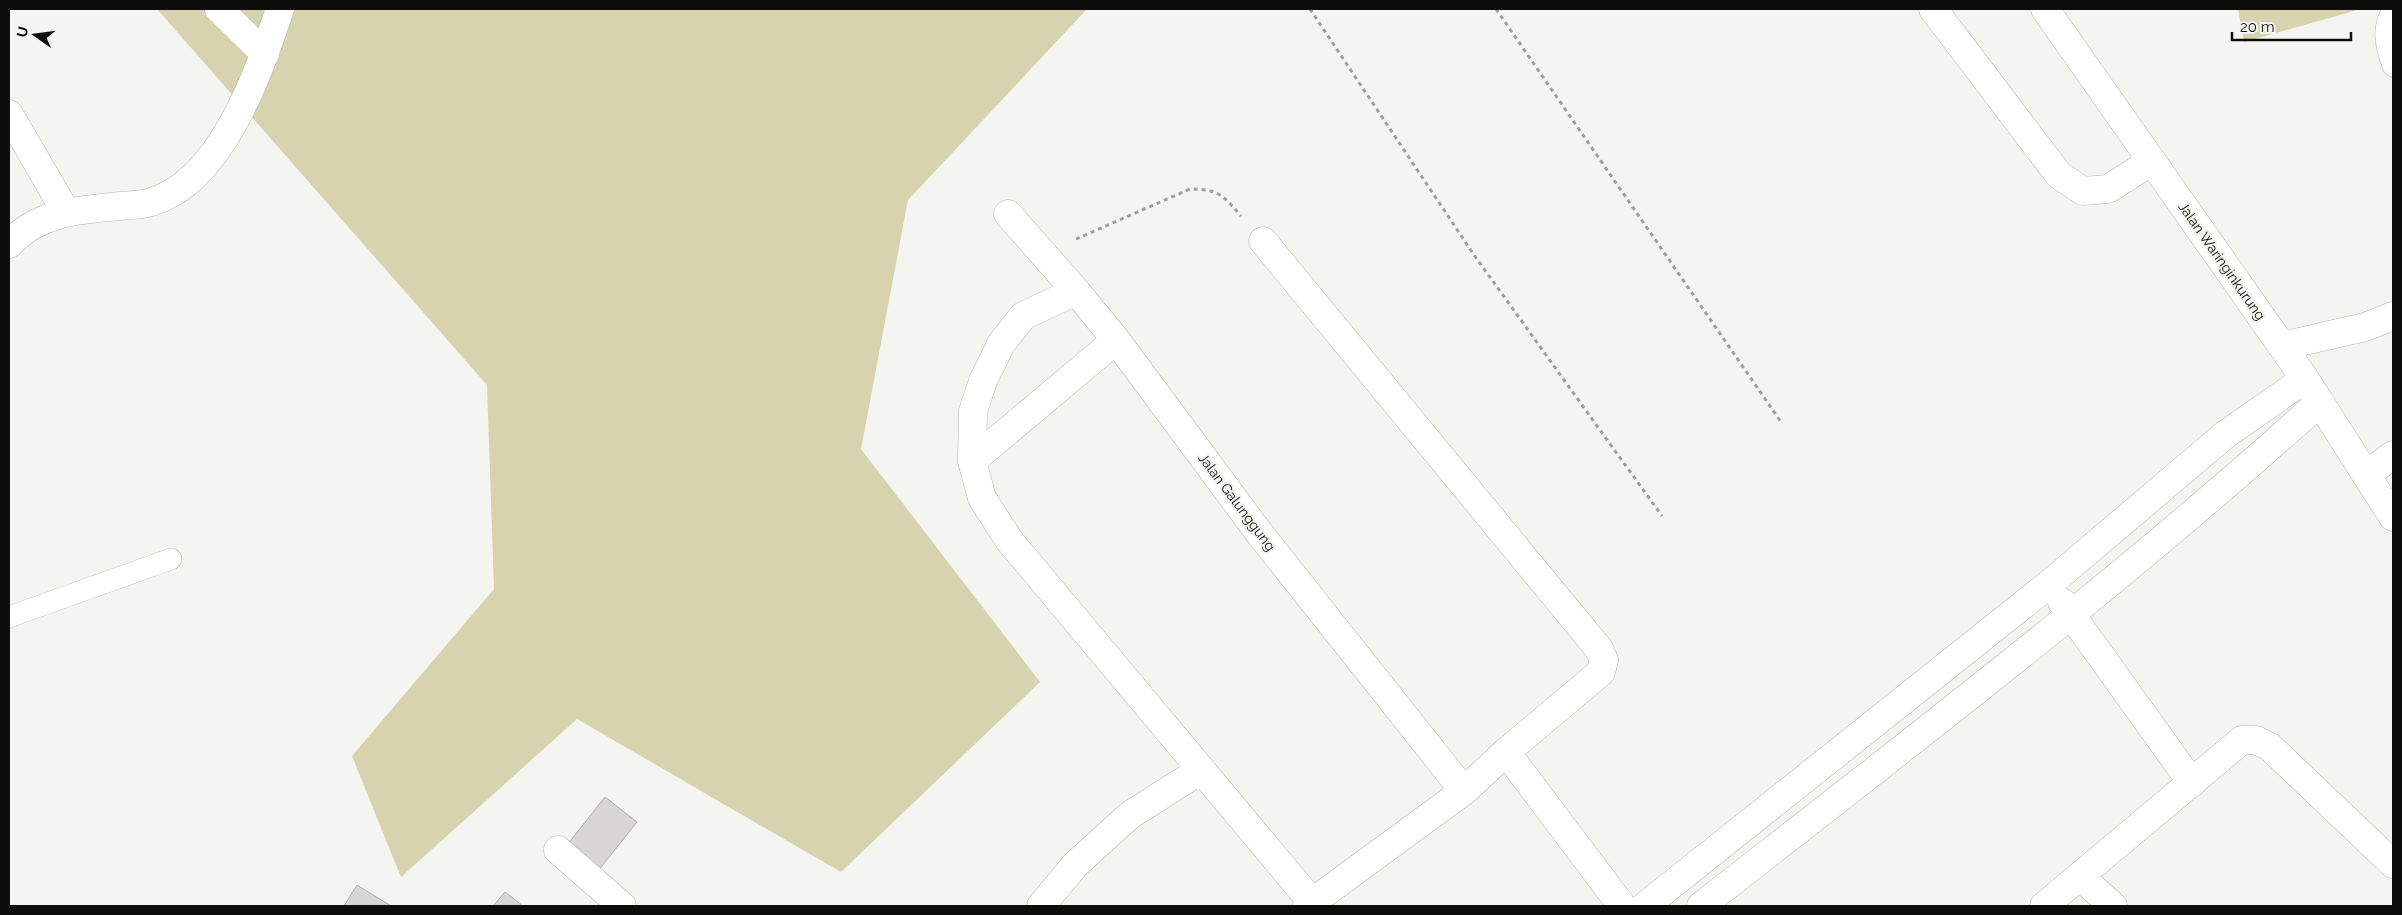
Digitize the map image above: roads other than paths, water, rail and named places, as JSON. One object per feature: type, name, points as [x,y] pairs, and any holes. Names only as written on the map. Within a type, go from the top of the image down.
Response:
[{"type":"street","points":[[219,9],[265,54]]},
{"type":"street","points":[[9,244],[23,229],[66,212],[150,202],[170,195],[197,174],[234,124],[265,54],[280,9]]},
{"type":"street","points":[[1933,9],[2059,175],[2083,191],[2108,189],[2152,161]]},
{"type":"street","name":"Jalan Waringinkurung","points":[[2046,9],[2305,379],[2393,516]]},
{"type":"street","points":[[9,114],[66,212]]},
{"type":"street","name":"Jalan Galunggung","points":[[1008,214],[1076,291],[1116,340],[1260,534],[1464,791]]},
{"type":"street","points":[[1076,291],[1022,316],[1001,344],[983,381],[973,411],[972,461],[982,498],[1009,540],[1202,770],[1309,904],[1464,791],[1506,752],[1601,672],[1604,660],[1599,649],[1262,241]]},
{"type":"street","points":[[2282,346],[2365,327],[2393,316]]},
{"type":"street","points":[[972,461],[1116,340]]},
{"type":"street","points":[[1645,906],[2048,585],[2226,434],[2305,379]]},
{"type":"street","points":[[1701,906],[2073,615],[2254,462],[2320,402]]},
{"type":"street","points":[[2366,475],[2393,455]]},
{"type":"street","points":[[2048,585],[2073,615],[2192,783]]},
{"type":"street","points":[[2044,906],[2081,877],[2242,740],[2256,740],[2270,747],[2393,864]]},
{"type":"street","points":[[1506,752],[1622,906]]},
{"type":"street","points":[[1041,906],[1074,865],[1130,815],[1202,770]]},
{"type":"street","points":[[558,850],[622,906]]},
{"type":"street","points":[[2081,877],[2112,906]]},
{"type":"lane","points":[[2393,10],[2386,27],[2385,43],[2393,66]]},
{"type":"lane","points":[[9,617],[171,559]]}]
